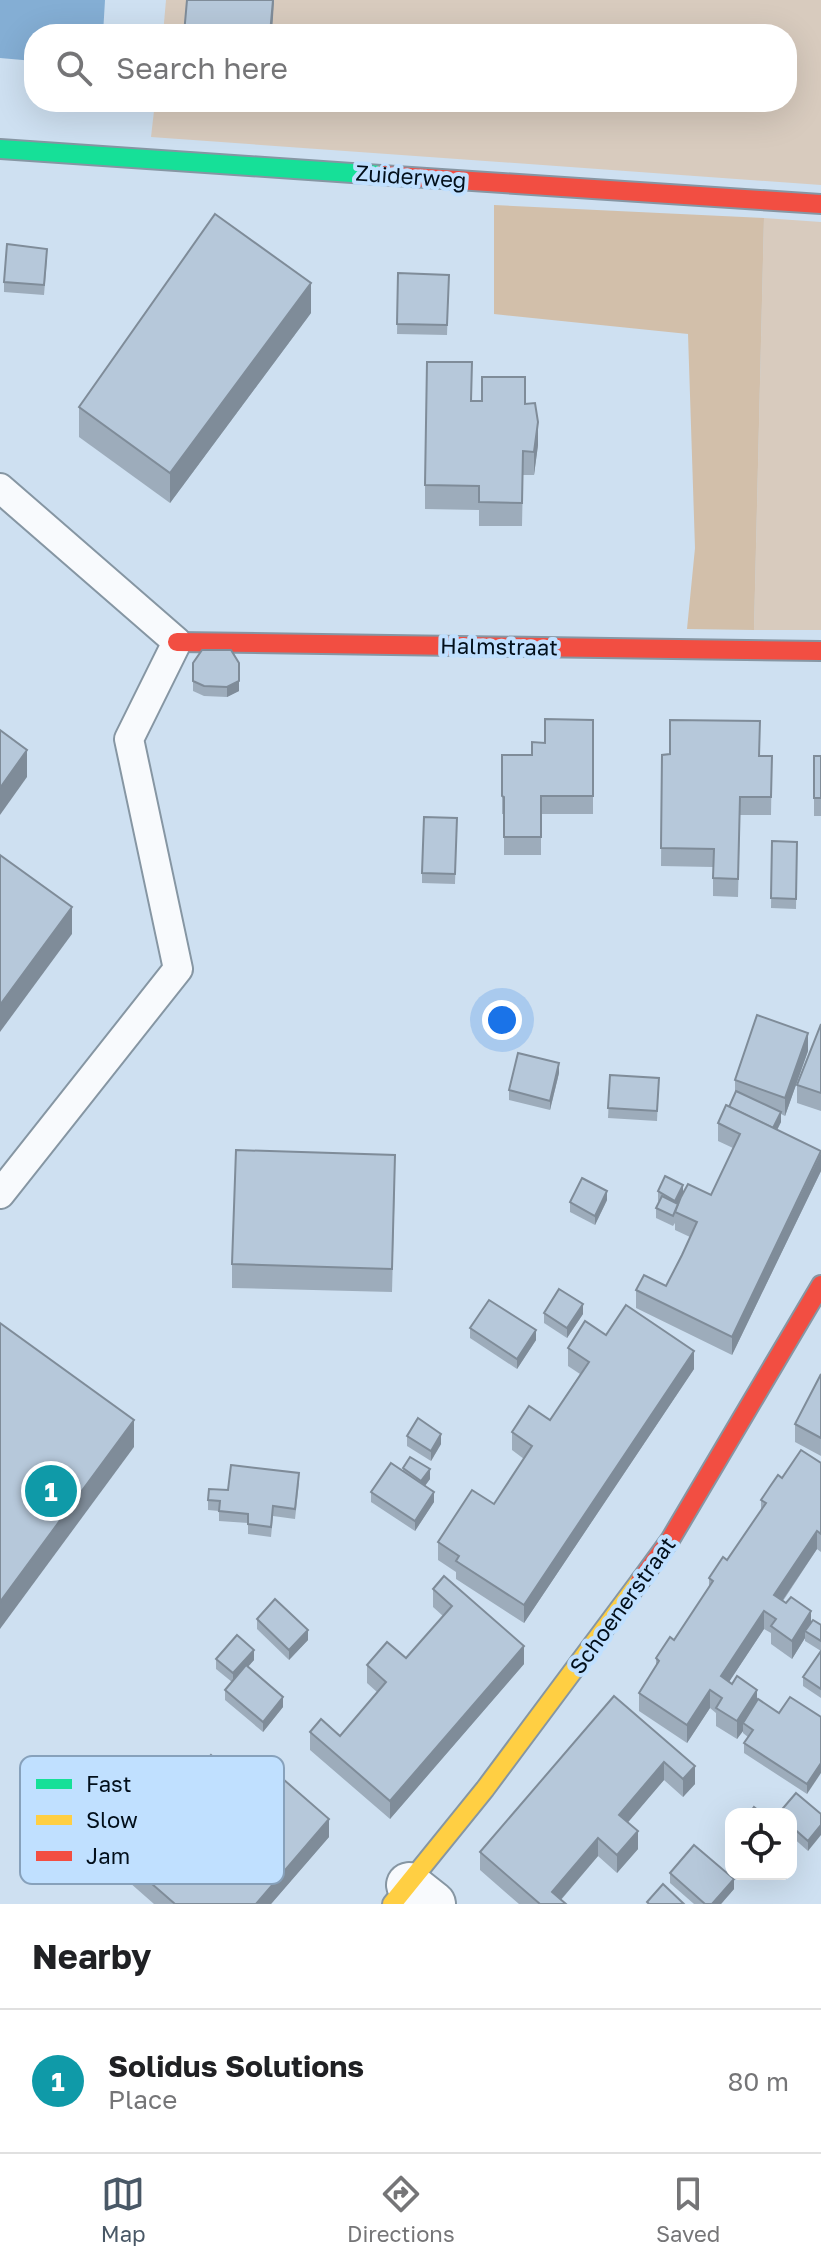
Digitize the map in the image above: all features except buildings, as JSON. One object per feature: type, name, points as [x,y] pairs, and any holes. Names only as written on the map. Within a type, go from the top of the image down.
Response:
[{"type":"street","name":"Zuiderweg","points":[[0,149],[821,204]]},
{"type":"street","name":"Halmstraat","points":[[177,642],[821,651]]},
{"type":"street","name":"Schoenerstraat","points":[[411,1898],[670,1540],[821,1285]]},
{"type":"lane","points":[[0,488],[177,642],[129,739],[178,969],[0,1194]]},
{"type":"shaded area","points":[[166,0],[821,0],[821,185],[151,137],[154,112],[797,112],[797,24],[164,24]]},
{"type":"shaded area","points":[[494,205],[764,218],[754,630],[687,629],[695,548],[688,334],[494,314]]},
{"type":"shaded area","points":[[764,218],[821,222],[821,630],[754,630]]},
{"type":"water","points":[[0,0],[105,0],[104,24],[24,24],[24,60],[0,58]]},
{"type":"traffic: fast","points":[[0,149],[381,175]]},
{"type":"traffic: slow","points":[[392,1904],[485,1789],[640,1581]]},
{"type":"traffic: jam","points":[[381,175],[821,204]]},
{"type":"traffic: jam","points":[[177,642],[821,651]]},
{"type":"traffic: jam","points":[[640,1581],[670,1540],[821,1285]]},
{"type":"place","name":"Solidus Solutions","points":[[51,1491]]}]
